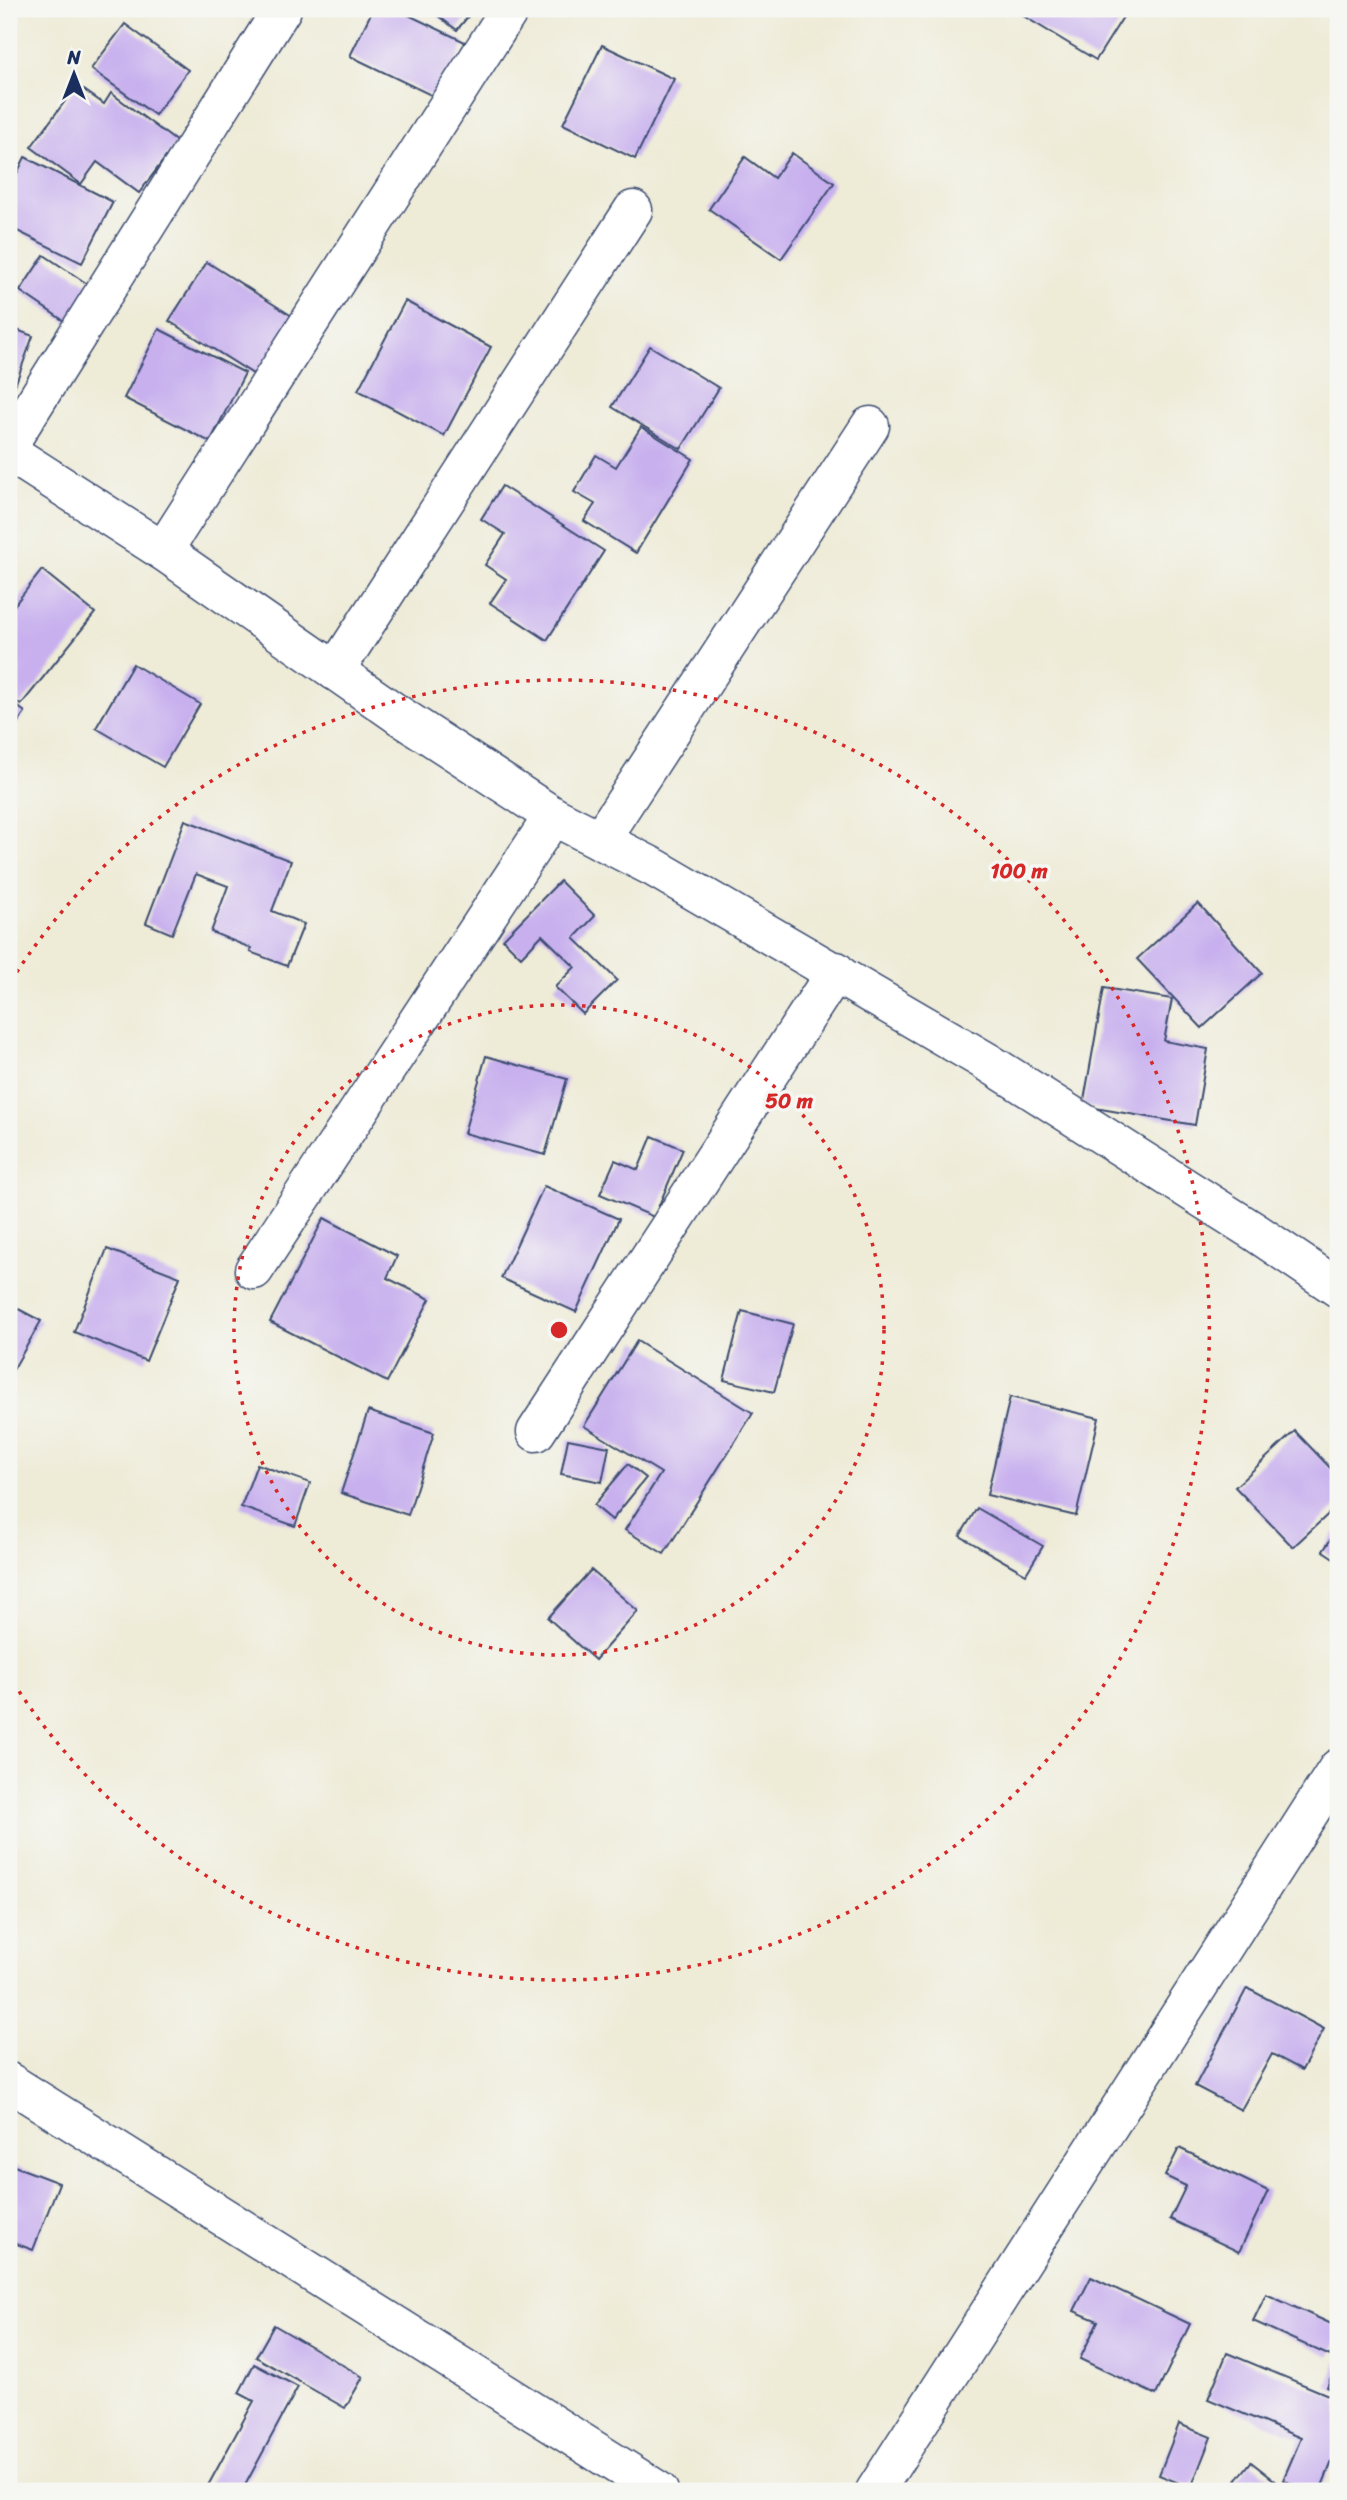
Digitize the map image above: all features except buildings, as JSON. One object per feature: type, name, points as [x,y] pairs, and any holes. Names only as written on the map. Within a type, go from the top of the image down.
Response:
[{"type":"street","points":[[9,444],[282,9]]},
{"type":"street","points":[[163,551],[510,9]]},
{"type":"street","points":[[335,671],[633,210]]},
{"type":"street","points":[[600,840],[870,426]]},
{"type":"street","points":[[9,452],[163,551],[335,671],[553,816],[836,971],[1152,1166],[1338,1288]]},
{"type":"street","points":[[254,1270],[553,816]]},
{"type":"street","points":[[536,1432],[836,971]]},
{"type":"street","points":[[875,2491],[1338,1768]]},
{"type":"street","points":[[9,2082],[659,2491]]}]
